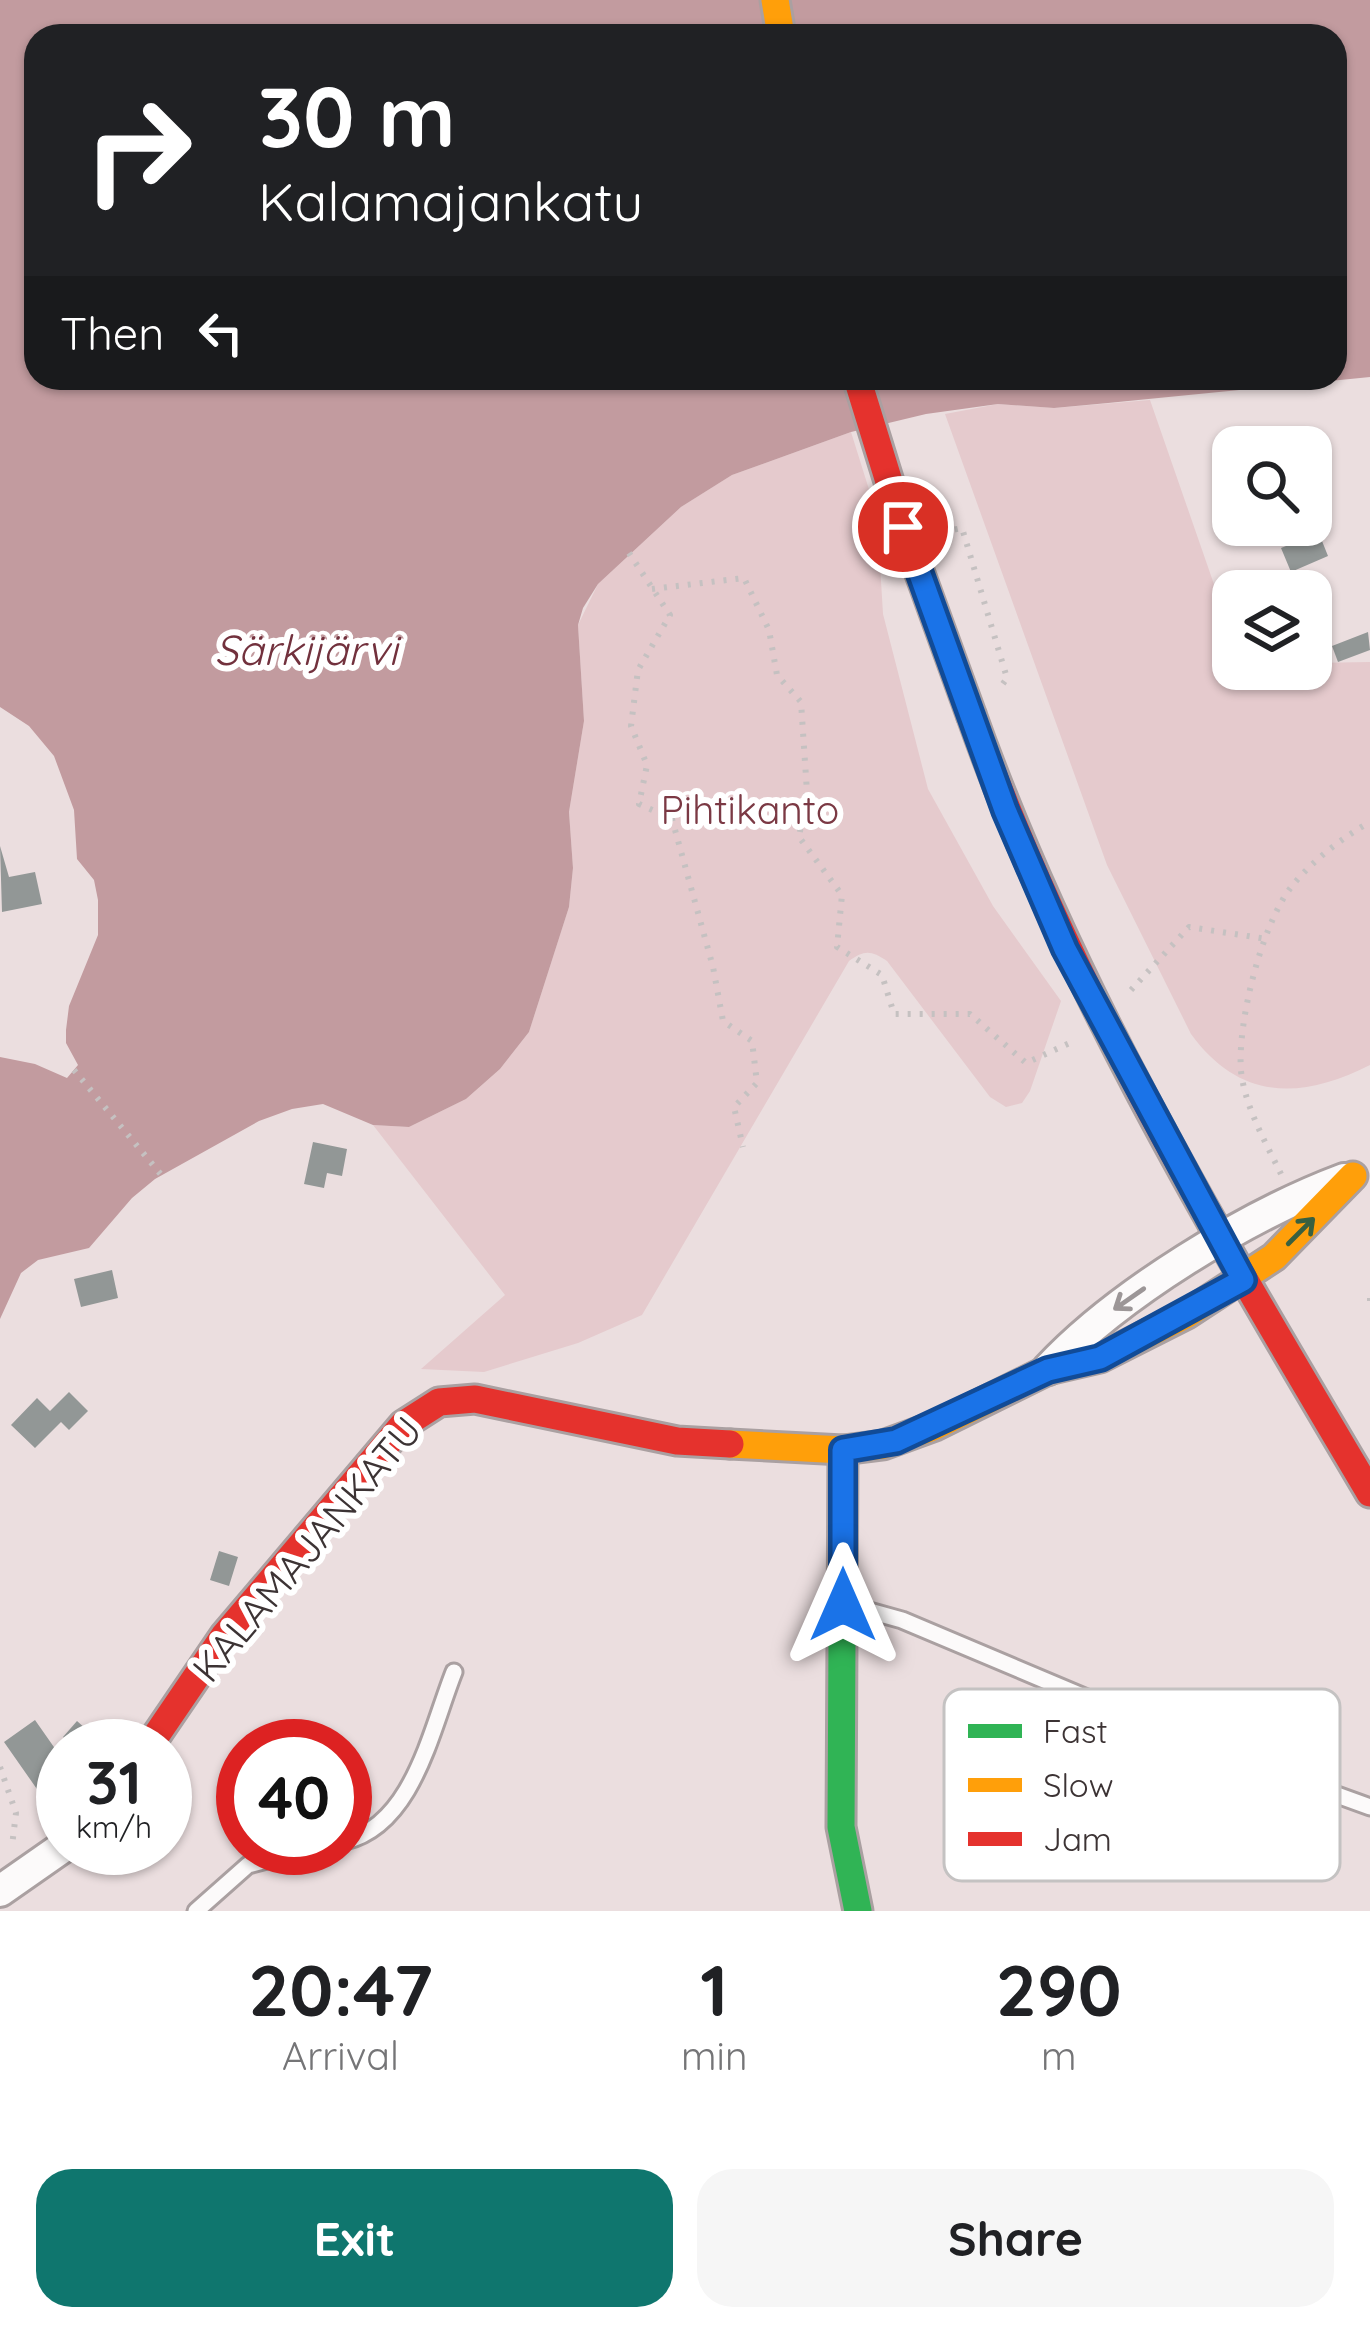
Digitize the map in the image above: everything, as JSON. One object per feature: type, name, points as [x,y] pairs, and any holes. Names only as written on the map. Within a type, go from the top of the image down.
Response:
[{"type":"street","points":[[861,390],[903,527],[1005,810],[1056,929],[1221,1241],[1370,1493]]},
{"type":"street","name":"KALAMAJANKATU","points":[[1048,1370],[1084,1331],[1221,1241],[1294,1198],[1361,1170]]},
{"type":"street","name":"KALAMAJANKATU","points":[[167,1719],[224,1636],[403,1425],[425,1408],[439,1402],[475,1400],[677,1441],[843,1450],[883,1445],[934,1426],[1048,1370],[1100,1358],[1243,1280],[1309,1224],[1361,1170]]},
{"type":"street","points":[[843,1450],[842,1827],[858,1911]]},
{"type":"street","points":[[3,1894],[36,1868]]},
{"type":"lane","points":[[843,1605],[863,1606],[1064,1689]]},
{"type":"lane","points":[[372,1831],[402,1797],[454,1672]]},
{"type":"lane","points":[[1340,1797],[1370,1808]]},
{"type":"lane","points":[[196,1911],[237,1875]]},
{"type":"path","points":[[629,553],[670,615],[638,670],[631,726],[647,765],[639,805],[671,819],[713,967],[723,1021],[752,1041],[757,1083],[734,1108],[743,1147]]},
{"type":"path","points":[[652,589],[744,578],[769,630],[777,674],[801,701],[807,792],[799,836],[842,895],[837,947],[882,975],[894,1014],[970,1014],[1026,1063],[1106,1027]]},
{"type":"path","points":[[1294,1198],[1252,1113],[1241,1069],[1243,1018],[1282,900],[1294,883],[1370,821]]},
{"type":"path","points":[[1129,992],[1189,927],[1267,938]]},
{"type":"path","points":[[74,1070],[164,1177]]},
{"type":"path","points":[[0,1767],[17,1822],[3,1894]]},
{"type":"green space","points":[[1150,400],[1212,579],[1212,690],[1332,690],[1332,663],[1370,662],[1370,1065],[1296,1088],[1273,1088],[1230,1072],[1191,1034],[1107,865],[945,414],[998,404],[1054,408]]},
{"type":"green space","name":"Pihtikanto","points":[[851,432],[877,515],[883,614],[928,789],[993,906],[1061,1001],[1030,1091],[1022,1103],[1006,1107],[990,1097],[887,961],[872,953],[859,955],[849,961],[642,1315],[578,1343],[484,1372],[421,1369],[505,1295],[373,1125],[409,1127],[466,1099],[500,1069],[529,1032],[569,907],[573,868],[569,812],[584,721],[578,625],[598,584],[681,507],[732,475]]},
{"type":"water","name":"Särkijärvi","points":[[0,0],[1370,0],[1370,377],[1347,379],[1347,24],[24,24],[24,390],[1237,390],[1054,408],[998,404],[926,414],[851,432],[732,475],[681,507],[598,584],[583,608],[578,625],[584,721],[569,812],[573,868],[569,907],[529,1032],[500,1069],[466,1099],[409,1127],[373,1125],[323,1104],[259,1121],[155,1179],[89,1248],[38,1260],[21,1273],[0,1319],[0,1057],[35,1064],[67,1078],[78,1065],[66,1043],[69,1006],[98,935],[98,900],[94,880],[77,859],[74,810],[54,756],[29,726],[0,707]]},
{"type":"building","points":[[1324,546],[1328,556],[1290,570],[1281,548]]},
{"type":"building","points":[[1368,632],[1370,650],[1338,662],[1332,646]]},
{"type":"building","points":[[0,846],[9,877],[35,872],[42,904],[2,912]]},
{"type":"building","points":[[313,1142],[347,1149],[342,1176],[327,1173],[324,1188],[304,1184]]},
{"type":"building","points":[[112,1270],[118,1298],[81,1307],[74,1279]]},
{"type":"building","points":[[69,1392],[88,1411],[69,1430],[61,1422],[35,1448],[11,1425],[37,1398],[50,1411]]},
{"type":"building","points":[[219,1551],[238,1557],[229,1586],[210,1580]]},
{"type":"building","points":[[35,1720],[36,1788],[4,1742]]},
{"type":"traffic: fast","points":[[843,1450],[841,1827],[858,1911]]},
{"type":"traffic: slow","points":[[775,0],[779,24]]},
{"type":"traffic: slow","points":[[730,1444],[843,1450],[883,1445],[935,1426],[1048,1370],[1100,1358],[1187,1314],[1274,1257],[1353,1176]]},
{"type":"traffic: jam","points":[[861,390],[903,527],[972,717]]},
{"type":"traffic: jam","points":[[972,717],[1011,819],[1102,1017],[1205,1210],[1370,1493]]},
{"type":"traffic: jam","points":[[167,1719],[224,1636],[403,1425],[439,1402],[475,1399],[677,1441],[730,1444]]},
{"type":"route","points":[[843,1605],[843,1450],[896,1441],[1048,1370],[1100,1358],[1243,1280],[1065,949],[1005,810],[903,527]]}]
